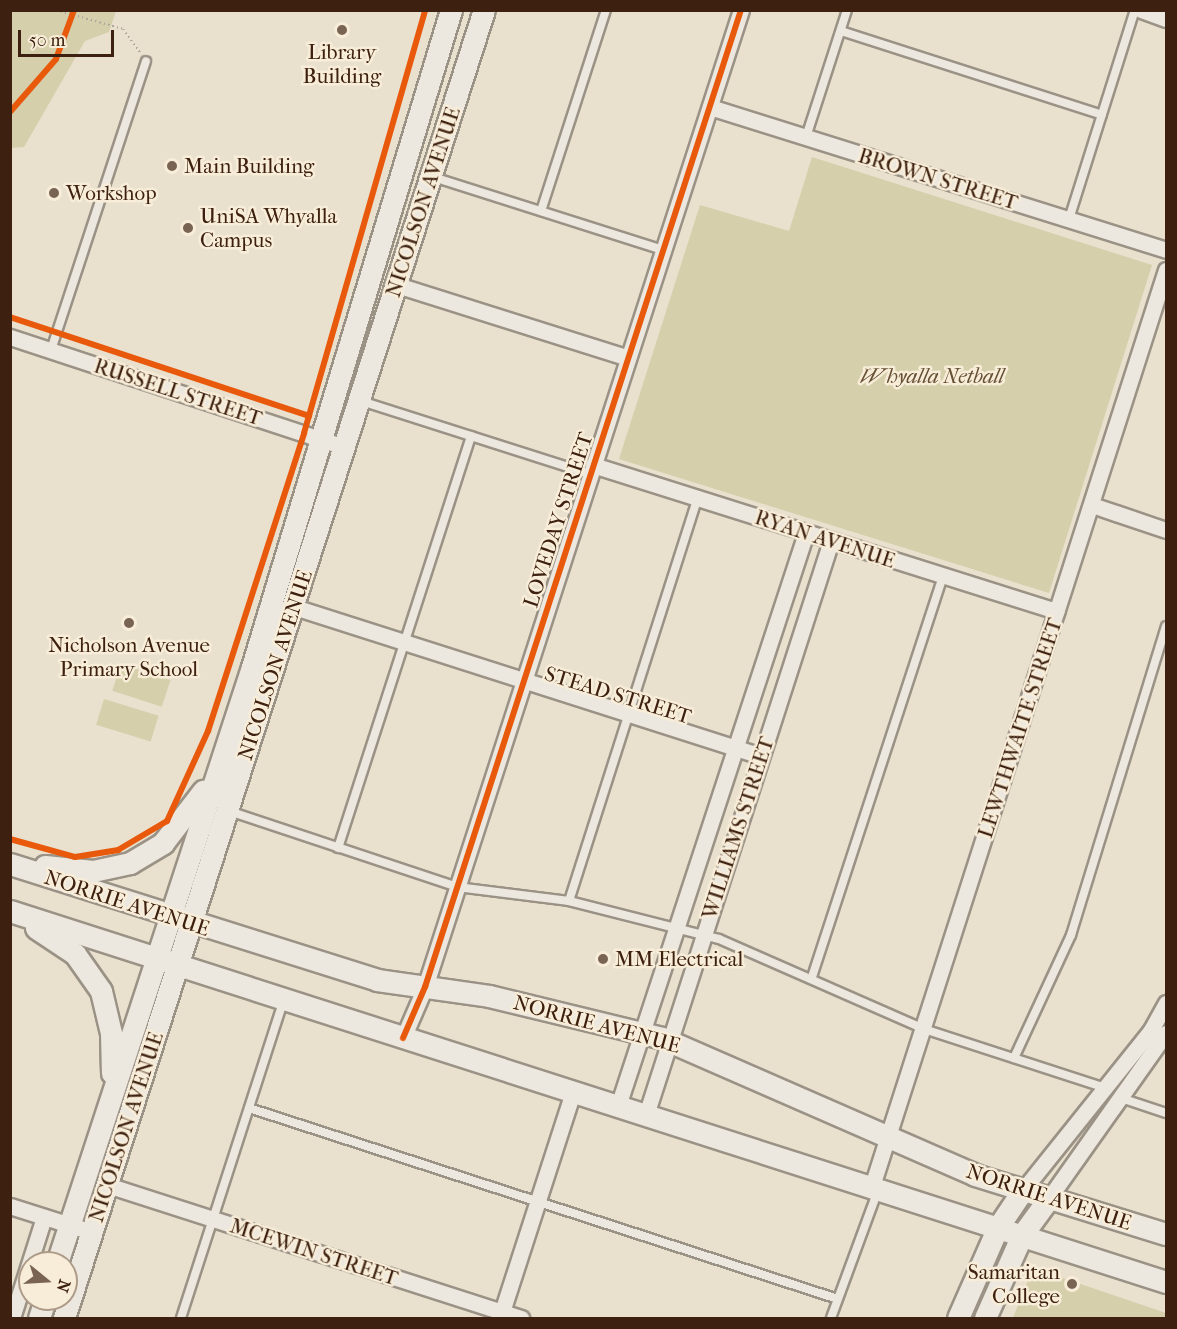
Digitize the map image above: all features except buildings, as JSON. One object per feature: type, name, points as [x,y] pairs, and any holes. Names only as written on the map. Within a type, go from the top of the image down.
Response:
[{"type":"main road","name":"NICOLSON AVENUE","points":[[61,1251],[322,439],[451,10]]},
{"type":"main road","name":"NICOLSON AVENUE","points":[[64,1318],[484,10]]},
{"type":"main road","points":[[10,863],[93,871],[130,863],[163,843],[216,770]]},
{"type":"main road","name":"NORRIE AVENUE","points":[[10,863],[191,925],[377,980],[489,996],[670,1041],[890,1137],[1023,1190],[1167,1234]]},
{"type":"main road","points":[[10,913],[75,954],[101,991],[114,1057],[110,1100]]},
{"type":"main road","name":"NORRIE AVENUE","points":[[10,913],[178,964],[1167,1282]]},
{"type":"main road","points":[[958,1318],[998,1227],[1023,1190]]},
{"type":"main road","points":[[985,1318],[1022,1235],[1049,1198]]},
{"type":"street","name":"LOVEDAY STREET","points":[[403,1038],[425,987],[741,10]]},
{"type":"street","points":[[1141,10],[1167,19]]},
{"type":"street","name":"BROWN STREET","points":[[710,107],[1167,250]]},
{"type":"street","name":"LEWTHWAITE STREET","points":[[875,1187],[1167,270]]},
{"type":"street","points":[[397,285],[628,358]]},
{"type":"street","name":"RUSSELL STREET","points":[[10,337],[344,447]]},
{"type":"street","name":"RYAN AVENUE","points":[[591,470],[698,498],[1057,611]]},
{"type":"street","points":[[1092,505],[1167,530]]},
{"type":"street","name":"WILLIAMS STREET","points":[[618,1107],[806,533]]},
{"type":"street","name":"WILLIAMS STREET","points":[[646,1115],[831,541]]},
{"type":"street","name":"STEAD STREET","points":[[294,607],[522,682],[761,756]]},
{"type":"street","points":[[1023,1190],[1106,1088],[1167,1003]]},
{"type":"street","points":[[1049,1198],[1167,1033]]},
{"type":"street","points":[[501,1315],[573,1092]]},
{"type":"street","name":"MCEWIN STREET","points":[[107,1185],[501,1315],[521,1318]]},
{"type":"street","points":[[10,1206],[92,1232]]},
{"type":"street","points":[[12,1318],[44,1217]]},
{"type":"lane","points":[[541,211],[606,10]]},
{"type":"lane","points":[[806,137],[847,10]]},
{"type":"lane","points":[[1069,219],[1135,10]]},
{"type":"lane","points":[[841,31],[1102,115]]},
{"type":"lane","points":[[51,350],[146,61]]},
{"type":"lane","points":[[431,176],[663,250]]},
{"type":"lane","points":[[360,400],[471,436],[591,470]]},
{"type":"lane","points":[[338,848],[471,436]]},
{"type":"lane","points":[[569,901],[698,498]]},
{"type":"lane","points":[[812,977],[943,577]]},
{"type":"lane","points":[[1014,1058],[1071,935],[1167,626]]},
{"type":"lane","points":[[228,810],[457,886],[569,901],[704,935],[812,977],[924,1029],[1106,1088]]},
{"type":"lane","points":[[181,1318],[284,999]]},
{"type":"lane","points":[[1121,1098],[1167,1113]]},
{"type":"lane","points":[[249,1108],[838,1299]]},
{"type":"lane","points":[[831,1318],[875,1187]]},
{"type":"path","points":[[56,10],[123,29],[146,61]]},
{"type":"path","points":[[68,26],[73,13]]},
{"type":"green space","points":[[11,10],[116,11],[109,32],[85,41],[24,147],[11,148]]},
{"type":"green space","name":"Whyalla Netball","points":[[812,157],[1152,265],[1049,593],[619,459],[700,205],[789,231]]},
{"type":"green space","points":[[121,664],[170,680],[162,707],[112,691]]},
{"type":"green space","points":[[104,699],[159,716],[151,741],[96,725]]},
{"type":"green space","points":[[1048,1273],[1166,1313],[1166,1318],[1013,1318],[1030,1275]]},
{"type":"cycle path","points":[[10,112],[56,59],[74,10]]},
{"type":"cycle path","points":[[10,839],[75,857],[118,850],[167,821],[208,731],[304,433],[425,10]]},
{"type":"cycle path","points":[[403,1038],[425,987],[741,10]]},
{"type":"cycle path","points":[[10,317],[309,416]]},
{"type":"place","name":"Library Building","points":[[342,30]]},
{"type":"place","name":"Main Building","points":[[172,166]]},
{"type":"place","name":"Workshop","points":[[54,193]]},
{"type":"place","name":"UniSA Whyalla Campus","points":[[188,228]]},
{"type":"place","name":"Nicholson Avenue Primary School","points":[[129,623]]},
{"type":"place","name":"MM Electrical","points":[[603,959]]},
{"type":"place","name":"Samaritan College","points":[[1072,1284]]}]
